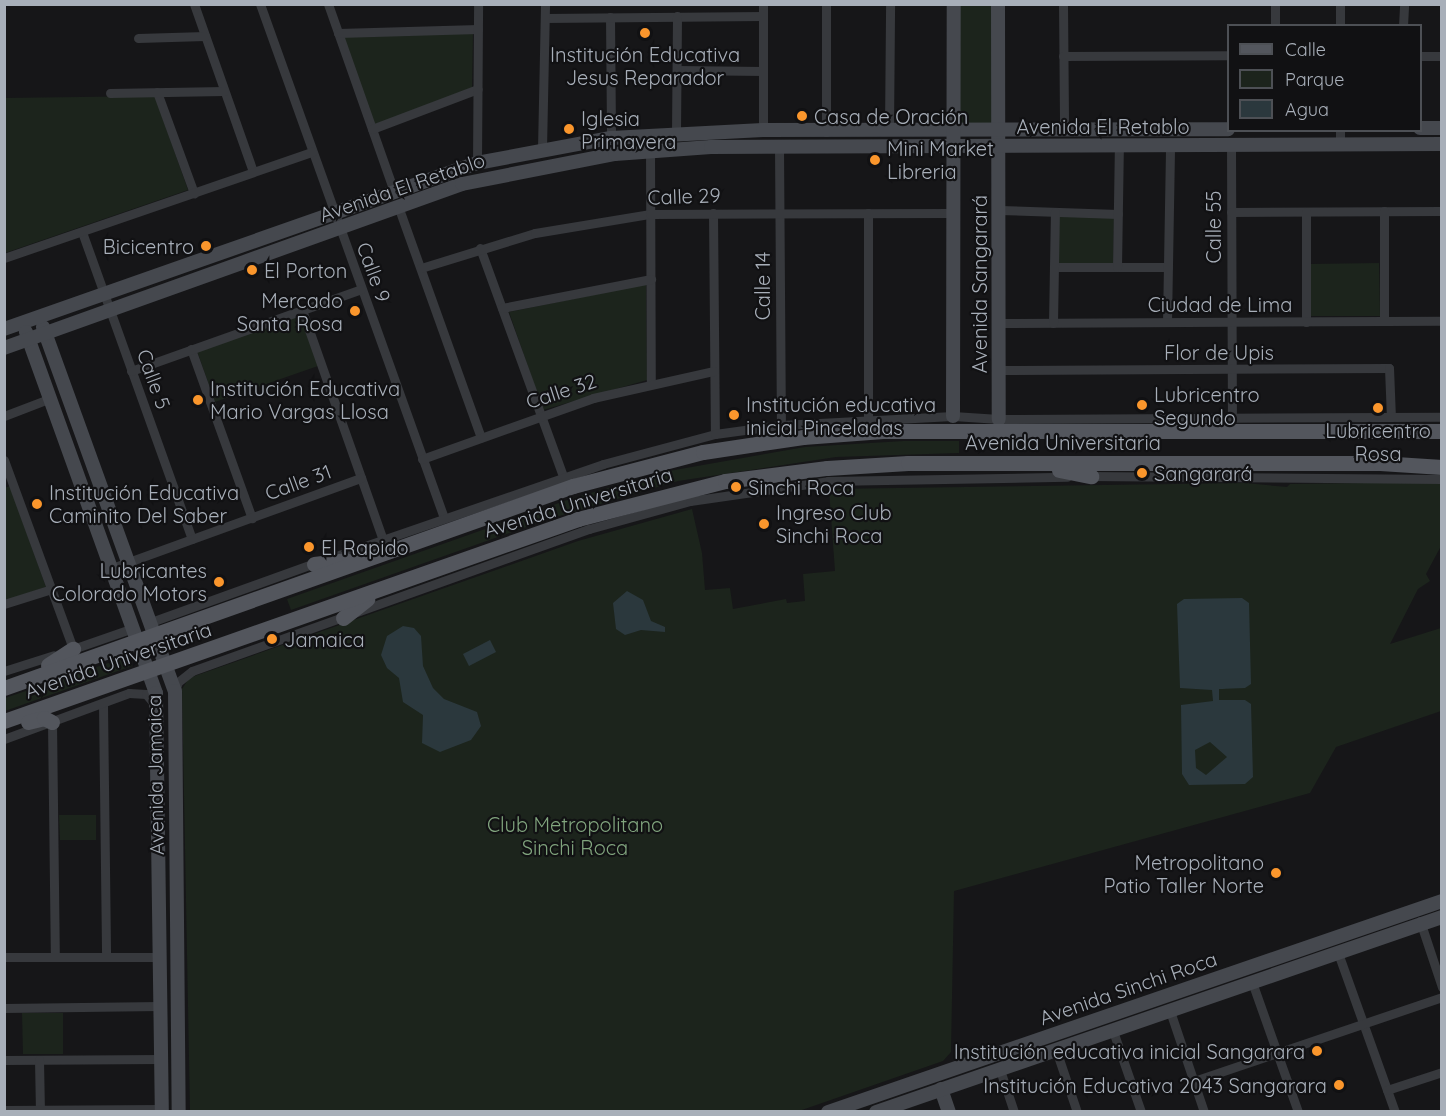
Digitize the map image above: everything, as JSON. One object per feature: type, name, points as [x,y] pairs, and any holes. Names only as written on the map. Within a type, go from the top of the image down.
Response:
[{"type":"main road","name":"Avenida Sangarará","points":[[953,416],[954,4]]},
{"type":"main road","name":"Avenida Sangarará","points":[[998,4],[999,419]]},
{"type":"main road","points":[[999,103],[1010,121],[1025,129]]},
{"type":"main road","points":[[1422,128],[1442,128]]},
{"type":"main road","name":"Avenida El Retablo","points":[[4,329],[477,163],[542,149],[611,138],[676,132],[1227,129]]},
{"type":"main road","name":"Avenida El Retablo","points":[[4,348],[398,206],[506,173],[650,151],[779,147],[1442,144]]},
{"type":"main road","name":"Avenida Jamaica","points":[[40,318],[167,666],[174,691],[179,1112]]},
{"type":"main road","name":"Avenida Jamaica","points":[[23,323],[149,672],[156,707],[162,1110]]},
{"type":"main road","name":"Avenida Universitaria","points":[[10,686],[135,634],[376,556],[616,474],[703,452],[803,436],[919,430],[1442,431]]},
{"type":"main road","points":[[1030,463],[1091,476]]},
{"type":"main road","name":"Avenida Universitaria","points":[[4,721],[167,666],[578,519],[724,481],[838,467],[1030,463],[1380,463],[1442,467]]},
{"type":"main road","points":[[104,548],[122,542]]},
{"type":"main road","points":[[314,564],[376,556]]},
{"type":"main road","points":[[343,618],[378,590]]},
{"type":"main road","points":[[10,686],[73,649]]},
{"type":"main road","points":[[4,727],[44,718],[52,722]]},
{"type":"main road","name":"Avenida Sinchi Roca","points":[[828,1112],[1442,901]]},
{"type":"main road","name":"Avenida Sinchi Roca","points":[[876,1112],[906,1107],[941,1089],[1442,917]]},
{"type":"main road","points":[[963,1065],[969,1080]]},
{"type":"main road","points":[[900,1087],[906,1107]]},
{"type":"main road","points":[[941,1089],[949,1112]]},
{"type":"street","points":[[194,4],[253,172]]},
{"type":"street","name":"Calle 9","points":[[260,4],[444,518]]},
{"type":"street","points":[[328,4],[394,191]]},
{"type":"street","points":[[477,163],[478,4]]},
{"type":"street","points":[[542,149],[545,4]]},
{"type":"street","points":[[763,4],[763,130]]},
{"type":"street","points":[[826,4],[826,132]]},
{"type":"street","points":[[889,130],[890,4]]},
{"type":"street","points":[[1063,4],[1064,129]]},
{"type":"street","points":[[1275,4],[1275,24]]},
{"type":"street","points":[[1340,4],[1340,24]]},
{"type":"street","points":[[1404,4],[1404,24]]},
{"type":"street","points":[[676,132],[677,16]]},
{"type":"street","points":[[545,18],[763,16]]},
{"type":"street","points":[[610,17],[611,138]]},
{"type":"street","points":[[338,33],[478,29]]},
{"type":"street","points":[[138,38],[205,36]]},
{"type":"street","points":[[1063,56],[1227,55]]},
{"type":"street","points":[[1422,56],[1442,56]]},
{"type":"street","points":[[677,70],[763,71]]},
{"type":"street","points":[[372,129],[478,89]]},
{"type":"street","points":[[110,93],[224,91]]},
{"type":"street","points":[[157,92],[194,193]]},
{"type":"street","points":[[1340,132],[1340,145]]},
{"type":"street","points":[[650,134],[651,382]]},
{"type":"street","points":[[1117,267],[1119,145]]},
{"type":"street","points":[[1167,322],[1170,145]]},
{"type":"street","name":"Calle 55","points":[[1231,146],[1232,417]]},
{"type":"street","name":"Calle 14","points":[[779,147],[781,425]]},
{"type":"street","points":[[4,258],[312,152]]},
{"type":"street","points":[[398,206],[481,438]]},
{"type":"street","points":[[999,210],[1118,214]]},
{"type":"street","name":"Calle 29","points":[[422,268],[480,248],[559,228],[650,214],[779,211],[954,213]]},
{"type":"street","points":[[1384,211],[1384,321]]},
{"type":"street","points":[[1231,212],[1442,211]]},
{"type":"street","points":[[1053,323],[1055,212]]},
{"type":"street","points":[[1306,212],[1306,322]]},
{"type":"street","points":[[712,213],[715,434]]},
{"type":"street","points":[[868,213],[868,418]]},
{"type":"street","name":"Calle 5","points":[[82,232],[192,539]]},
{"type":"street","points":[[480,248],[563,476]]},
{"type":"street","points":[[1054,267],[1168,267]]},
{"type":"street","points":[[502,308],[651,279]]},
{"type":"street","points":[[132,371],[361,289]]},
{"type":"street","points":[[302,310],[382,540]]},
{"type":"street","name":"Ciudad de Lima","points":[[999,323],[1442,321]]},
{"type":"street","points":[[191,350],[252,518]]},
{"type":"street","name":"Flor de Upis","points":[[999,370],[1389,368],[1391,417]]},
{"type":"street","name":"Calle 32","points":[[423,459],[541,416],[651,382],[714,371]]},
{"type":"street","points":[[4,416],[51,398]]},
{"type":"street","name":"Avenida Universitaria","points":[[153,628],[314,564],[563,476],[715,434],[781,425],[868,418],[953,416],[999,419],[1442,417]]},
{"type":"street","points":[[4,460],[8,481],[52,589],[73,649]]},
{"type":"street","name":"Avenida Universitaria","points":[[174,691],[184,675],[192,671],[589,529],[690,501],[828,481],[1091,476],[1442,479]]},
{"type":"street","name":"Calle 31","points":[[111,568],[361,478]]},
{"type":"street","points":[[4,604],[52,589]]},
{"type":"street","name":"Avenida Universitaria","points":[[4,672],[73,649],[135,634]]},
{"type":"street","name":"Avenida Universitaria","points":[[4,739],[139,692],[152,698],[156,707]]},
{"type":"street","points":[[103,704],[106,957]]},
{"type":"street","points":[[52,722],[55,957]]},
{"type":"street","points":[[1416,910],[1442,987]]},
{"type":"street","points":[[1338,953],[1395,1112]]},
{"type":"street","points":[[4,957],[160,957]]},
{"type":"street","points":[[1252,982],[1298,1112]]},
{"type":"street","points":[[1194,1081],[1442,997]]},
{"type":"street","points":[[4,1008],[160,1006]]},
{"type":"street","points":[[1170,1011],[1204,1112]]},
{"type":"street","points":[[1113,1031],[1141,1112]]},
{"type":"street","points":[[1056,1050],[1077,1112]]},
{"type":"street","points":[[4,1060],[161,1059]]},
{"type":"street","points":[[39,1060],[40,1110]]},
{"type":"street","points":[[1000,1070],[1014,1112]]},
{"type":"street","points":[[1387,1090],[1442,1072]]},
{"type":"street","points":[[4,1110],[162,1110]]},
{"type":"green space","points":[[960,5],[993,5],[994,124],[960,125]]},
{"type":"green space","points":[[473,33],[472,91],[375,128],[342,34]]},
{"type":"green space","points":[[155,96],[188,190],[5,253],[4,98]]},
{"type":"green space","points":[[1059,215],[1114,217],[1113,265],[1058,263]]},
{"type":"green space","points":[[1379,263],[1380,316],[1311,316],[1310,264]]},
{"type":"green space","points":[[646,284],[647,380],[543,410],[509,312]]},
{"type":"green space","points":[[300,315],[318,366],[215,402],[197,351]]},
{"type":"green space","points":[[904,441],[959,441],[959,453],[836,457],[678,481],[546,520],[291,610],[287,599],[573,498],[669,471],[805,447]]},
{"type":"green space","name":"Club Metropolitano Sinchi Roca","points":[[1441,482],[1441,546],[1426,574],[1430,581],[1418,589],[1390,644],[1441,628],[1441,711],[1336,747],[1310,793],[954,891],[951,1052],[943,1061],[799,1111],[190,1111],[182,689],[189,678],[578,541],[692,509],[702,553],[705,590],[730,588],[733,609],[786,599],[787,603],[805,601],[803,574],[835,571],[829,489],[1245,483],[1287,487],[1290,484]]},
{"type":"green space","points":[[10,486],[46,587],[4,601],[4,488]]},
{"type":"green space","points":[[129,656],[132,666],[5,711],[5,698]]},
{"type":"green space","points":[[59,815],[96,815],[96,840],[60,840]]},
{"type":"green space","points":[[22,1013],[63,1013],[63,1054],[23,1054]]},
{"type":"water","points":[[627,591],[643,600],[651,621],[665,627],[665,632],[641,630],[625,635],[616,629],[613,603]]},
{"type":"water","points":[[1242,598],[1249,603],[1251,684],[1245,688],[1219,689],[1219,700],[1245,700],[1251,704],[1253,777],[1245,784],[1189,785],[1182,774],[1181,705],[1213,701],[1212,690],[1180,688],[1177,604],[1184,599]],"holes":[[[1210,742],[1227,757],[1206,775],[1196,768],[1195,750]]]},
{"type":"water","points":[[403,626],[414,628],[421,636],[423,666],[433,688],[444,699],[477,712],[481,726],[471,740],[440,752],[422,743],[423,715],[403,702],[399,678],[387,668],[381,655],[387,636]]},
{"type":"water","points":[[490,640],[496,652],[469,666],[463,654]]},
{"type":"place","name":"Institución Educativa Jesus Reparador","points":[[645,33]]},
{"type":"place","name":"Casa de Oración","points":[[802,116]]},
{"type":"place","name":"Iglesia Primavera","points":[[569,129]]},
{"type":"place","name":"Mini Market Libreria","points":[[875,160]]},
{"type":"place","name":"Bicicentro","points":[[206,246]]},
{"type":"place","name":"El Porton","points":[[252,270]]},
{"type":"place","name":"Mercado Santa Rosa","points":[[355,311]]},
{"type":"place","name":"Institución Educativa Mario Vargas Llosa","points":[[198,400]]},
{"type":"place","name":"Lubricentro Segundo","points":[[1142,405]]},
{"type":"place","name":"Lubricentro Rosa","points":[[1378,408]]},
{"type":"place","name":"Institución educativa inicial Pinceladas","points":[[734,415]]},
{"type":"place","name":"Sangarará","points":[[1142,473]]},
{"type":"place","name":"Sinchi Roca","points":[[736,487]]},
{"type":"place","name":"Institución Educativa Caminito Del Saber","points":[[37,504]]},
{"type":"place","name":"Ingreso Club Sinchi Roca","points":[[764,524]]},
{"type":"place","name":"El Rapido","points":[[309,547]]},
{"type":"place","name":"Lubricantes Colorado Motors","points":[[219,582]]},
{"type":"place","name":"Jamaica","points":[[272,639]]},
{"type":"place","name":"Metropolitano Patio Taller Norte","points":[[1276,873]]},
{"type":"place","name":"Institución educativa inicial Sangarara","points":[[1317,1051]]},
{"type":"place","name":"Institución Educativa 2043 Sangarara","points":[[1339,1085]]}]
